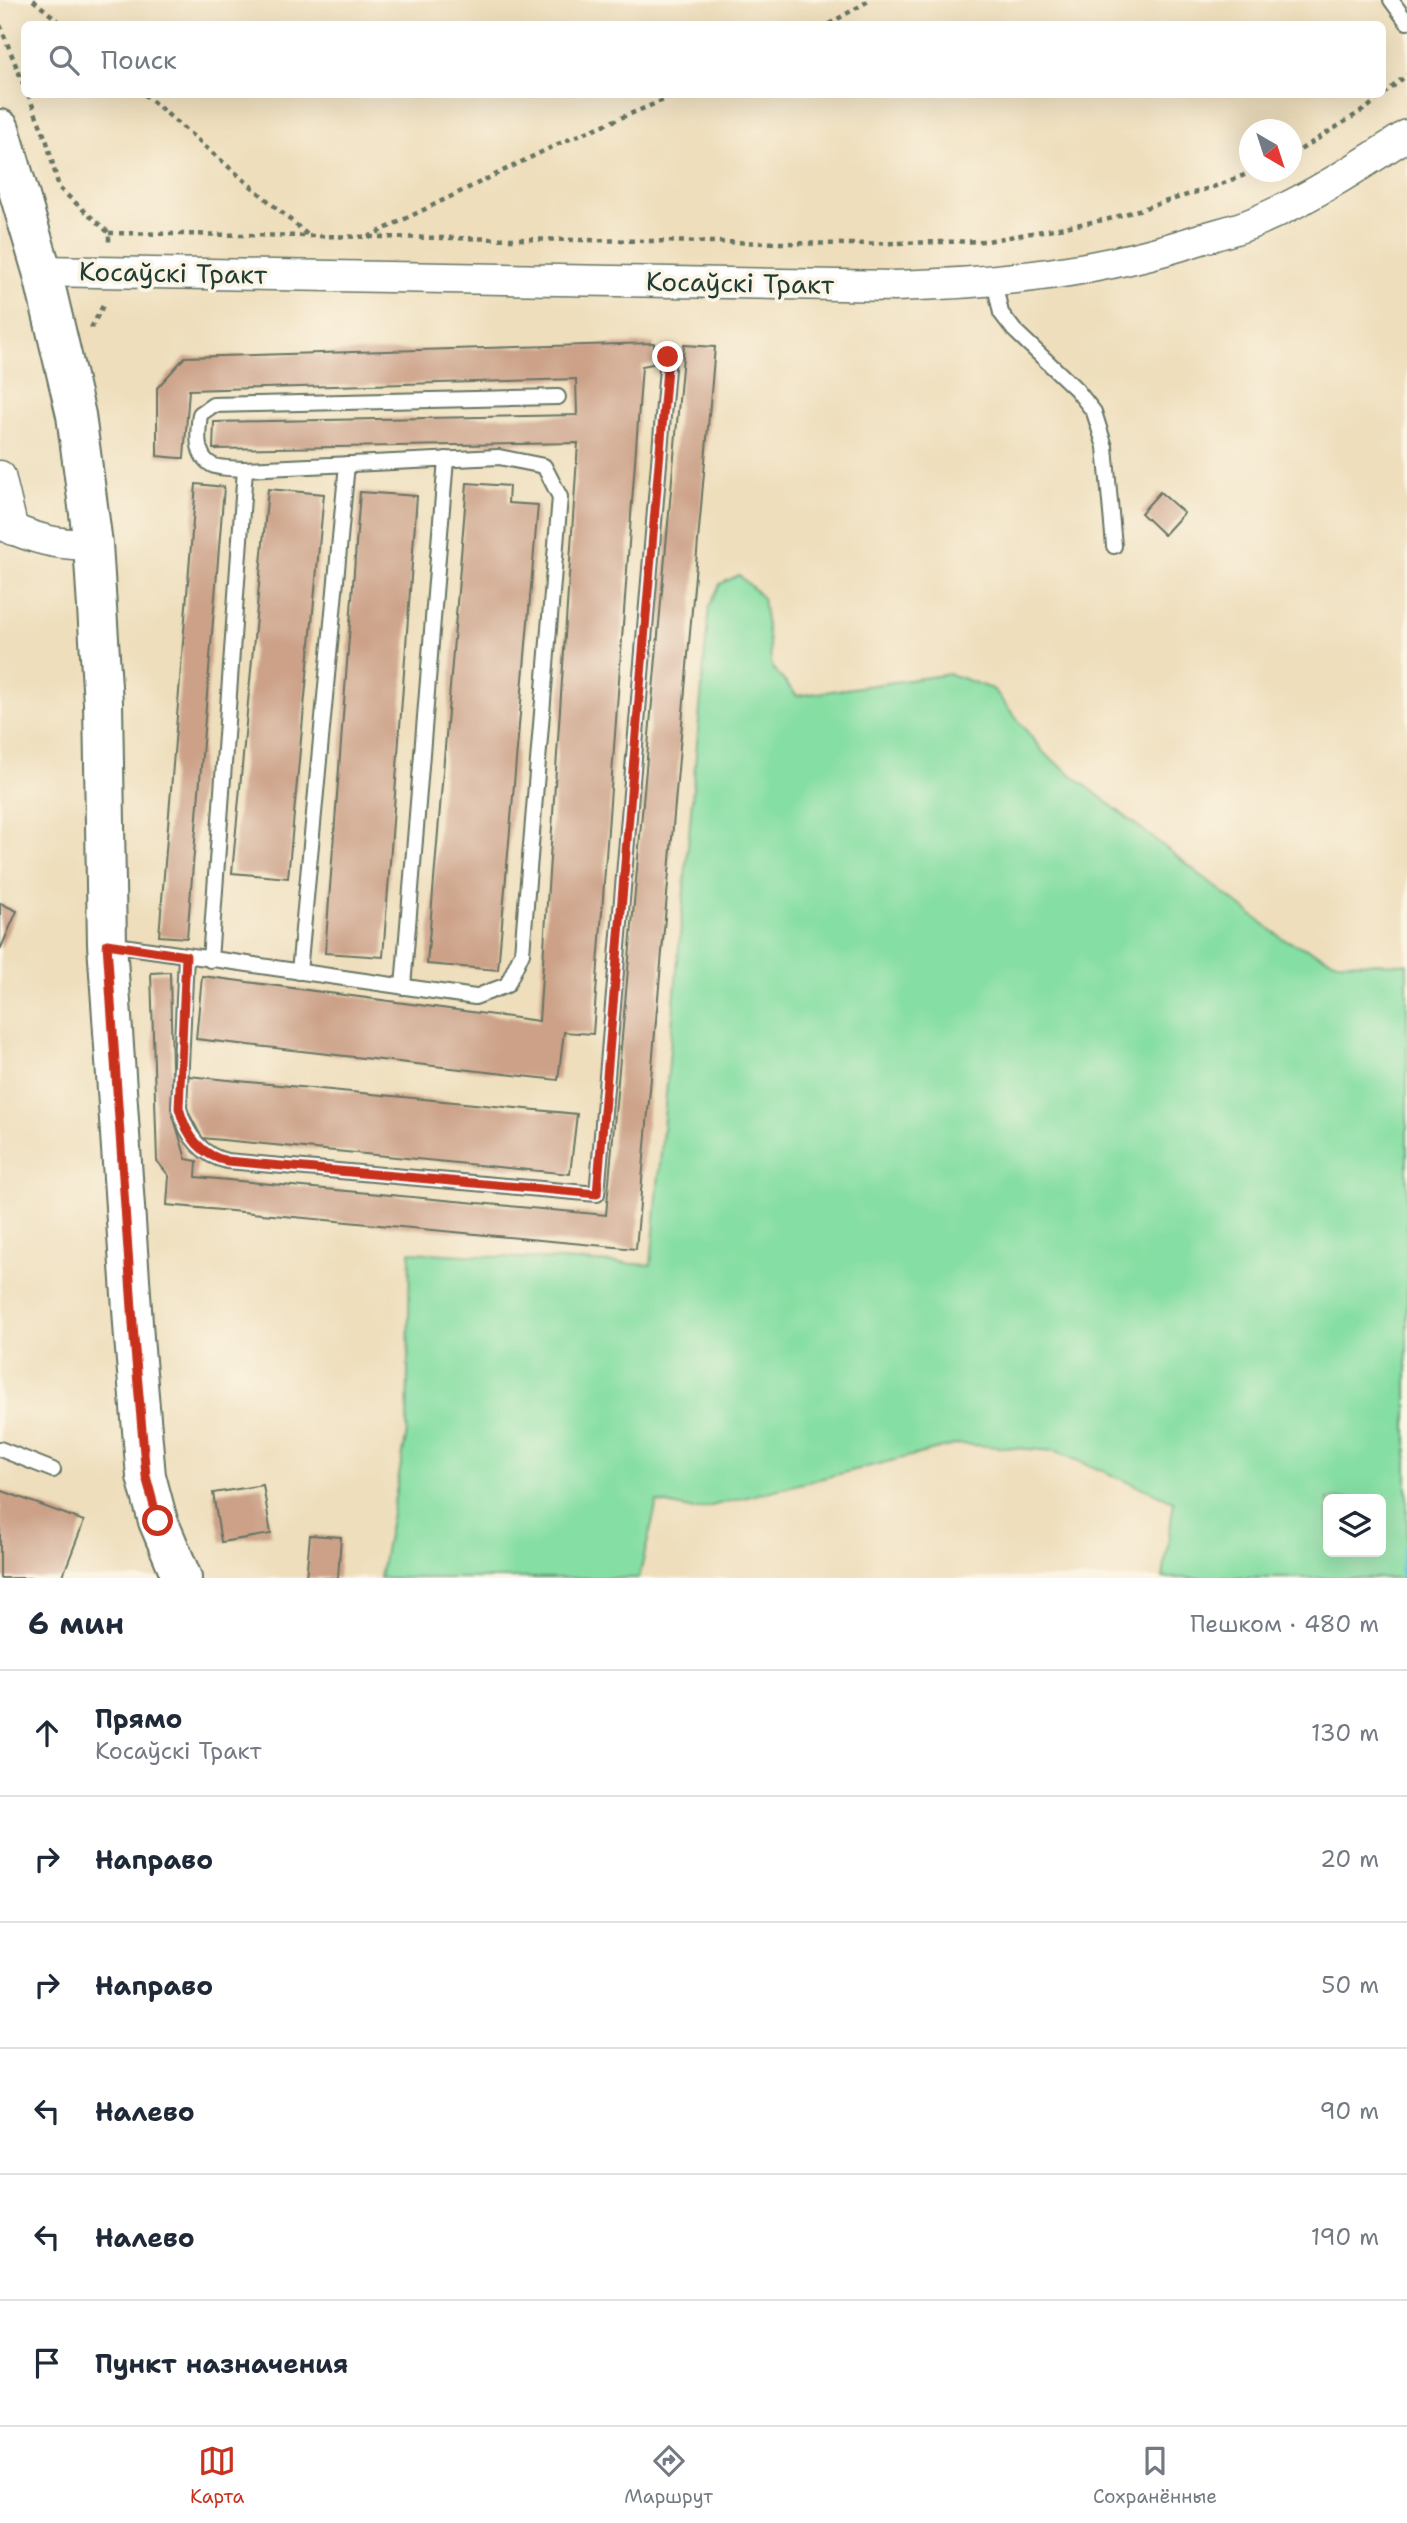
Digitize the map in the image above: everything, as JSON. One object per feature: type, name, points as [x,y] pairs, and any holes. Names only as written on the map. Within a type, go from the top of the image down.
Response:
[{"type":"main road","name":"Косаўскі Тракт","points":[[0,130],[42,271],[76,415],[93,544],[103,703],[107,944],[134,1338],[146,1476],[158,1521],[182,1578]]},
{"type":"street","name":"Косаўскі Тракт","points":[[42,271],[895,286],[994,281],[1085,270],[1170,250],[1255,222],[1339,179],[1407,135]]},
{"type":"street","points":[[0,476],[7,527],[33,538],[67,545],[93,544]]},
{"type":"lane","points":[[1391,0],[1407,22]]},
{"type":"lane","points":[[994,281],[1001,313],[1014,330],[1076,389],[1094,412],[1105,447],[1114,546]]},
{"type":"lane","points":[[186,956],[179,1108],[184,1127],[201,1149],[213,1158],[597,1194],[668,357]]},
{"type":"lane","points":[[107,944],[475,997],[507,985],[522,953],[560,496],[544,466],[499,457],[245,469],[213,465],[201,453],[198,434],[200,414],[213,405],[558,397]]},
{"type":"lane","points":[[403,987],[446,459]]},
{"type":"lane","points":[[299,972],[347,464]]},
{"type":"lane","points":[[210,960],[245,469]]},
{"type":"lane","points":[[0,1449],[53,1470]]},
{"type":"path","points":[[33,0],[58,21]]},
{"type":"path","points":[[834,21],[870,0]]},
{"type":"path","points":[[0,25],[21,78]]},
{"type":"path","points":[[1386,92],[1407,75]]},
{"type":"path","points":[[149,98],[310,236]]},
{"type":"path","points":[[367,238],[558,144],[668,98]]},
{"type":"path","points":[[1302,149],[1379,98]]},
{"type":"path","points":[[109,233],[850,244],[987,242],[1109,219],[1239,177]]},
{"type":"green space","points":[[739,575],[763,598],[772,667],[797,696],[950,674],[993,689],[1045,754],[1283,939],[1337,962],[1407,964],[1407,1578],[1163,1578],[1174,1501],[1055,1451],[959,1444],[695,1510],[657,1502],[639,1578],[380,1578],[407,1432],[410,1252],[651,1265],[709,607],[720,584]]},
{"type":"building","points":[[654,343],[653,364],[642,366],[593,1034],[564,1032],[558,1080],[196,1039],[202,976],[539,1021],[578,443],[213,449],[214,422],[577,415],[576,379],[189,390],[184,458],[157,456],[157,388],[185,357]]},
{"type":"building","points":[[684,345],[715,347],[636,1249],[167,1205],[169,1176],[157,1161],[151,973],[170,972],[173,1115],[186,1159],[197,1161],[196,1177],[606,1215]]},
{"type":"building","points":[[467,483],[509,486],[508,503],[538,505],[498,970],[427,964]]},
{"type":"building","points":[[196,484],[224,487],[187,938],[159,936]]},
{"type":"building","points":[[268,489],[324,494],[288,878],[232,873]]},
{"type":"building","points":[[360,492],[417,496],[383,957],[325,953]]},
{"type":"building","points":[[1160,492],[1184,513],[1164,535],[1141,513]]},
{"type":"building","points":[[0,903],[17,911],[0,950]]},
{"type":"building","points":[[188,1076],[577,1114],[570,1174],[202,1138],[185,1106]]},
{"type":"building","points":[[263,1485],[271,1534],[221,1542],[213,1493]]},
{"type":"building","points":[[0,1490],[84,1521],[62,1578],[0,1578]]},
{"type":"building","points":[[310,1535],[341,1537],[338,1578],[306,1578]]},
{"type":"waterway","points":[[1407,1549],[1404,1571],[1407,1578]]},
{"type":"route","points":[[158,1521],[146,1476],[107,944],[186,956],[179,1108],[184,1127],[201,1149],[213,1158],[597,1194],[668,357]]}]
